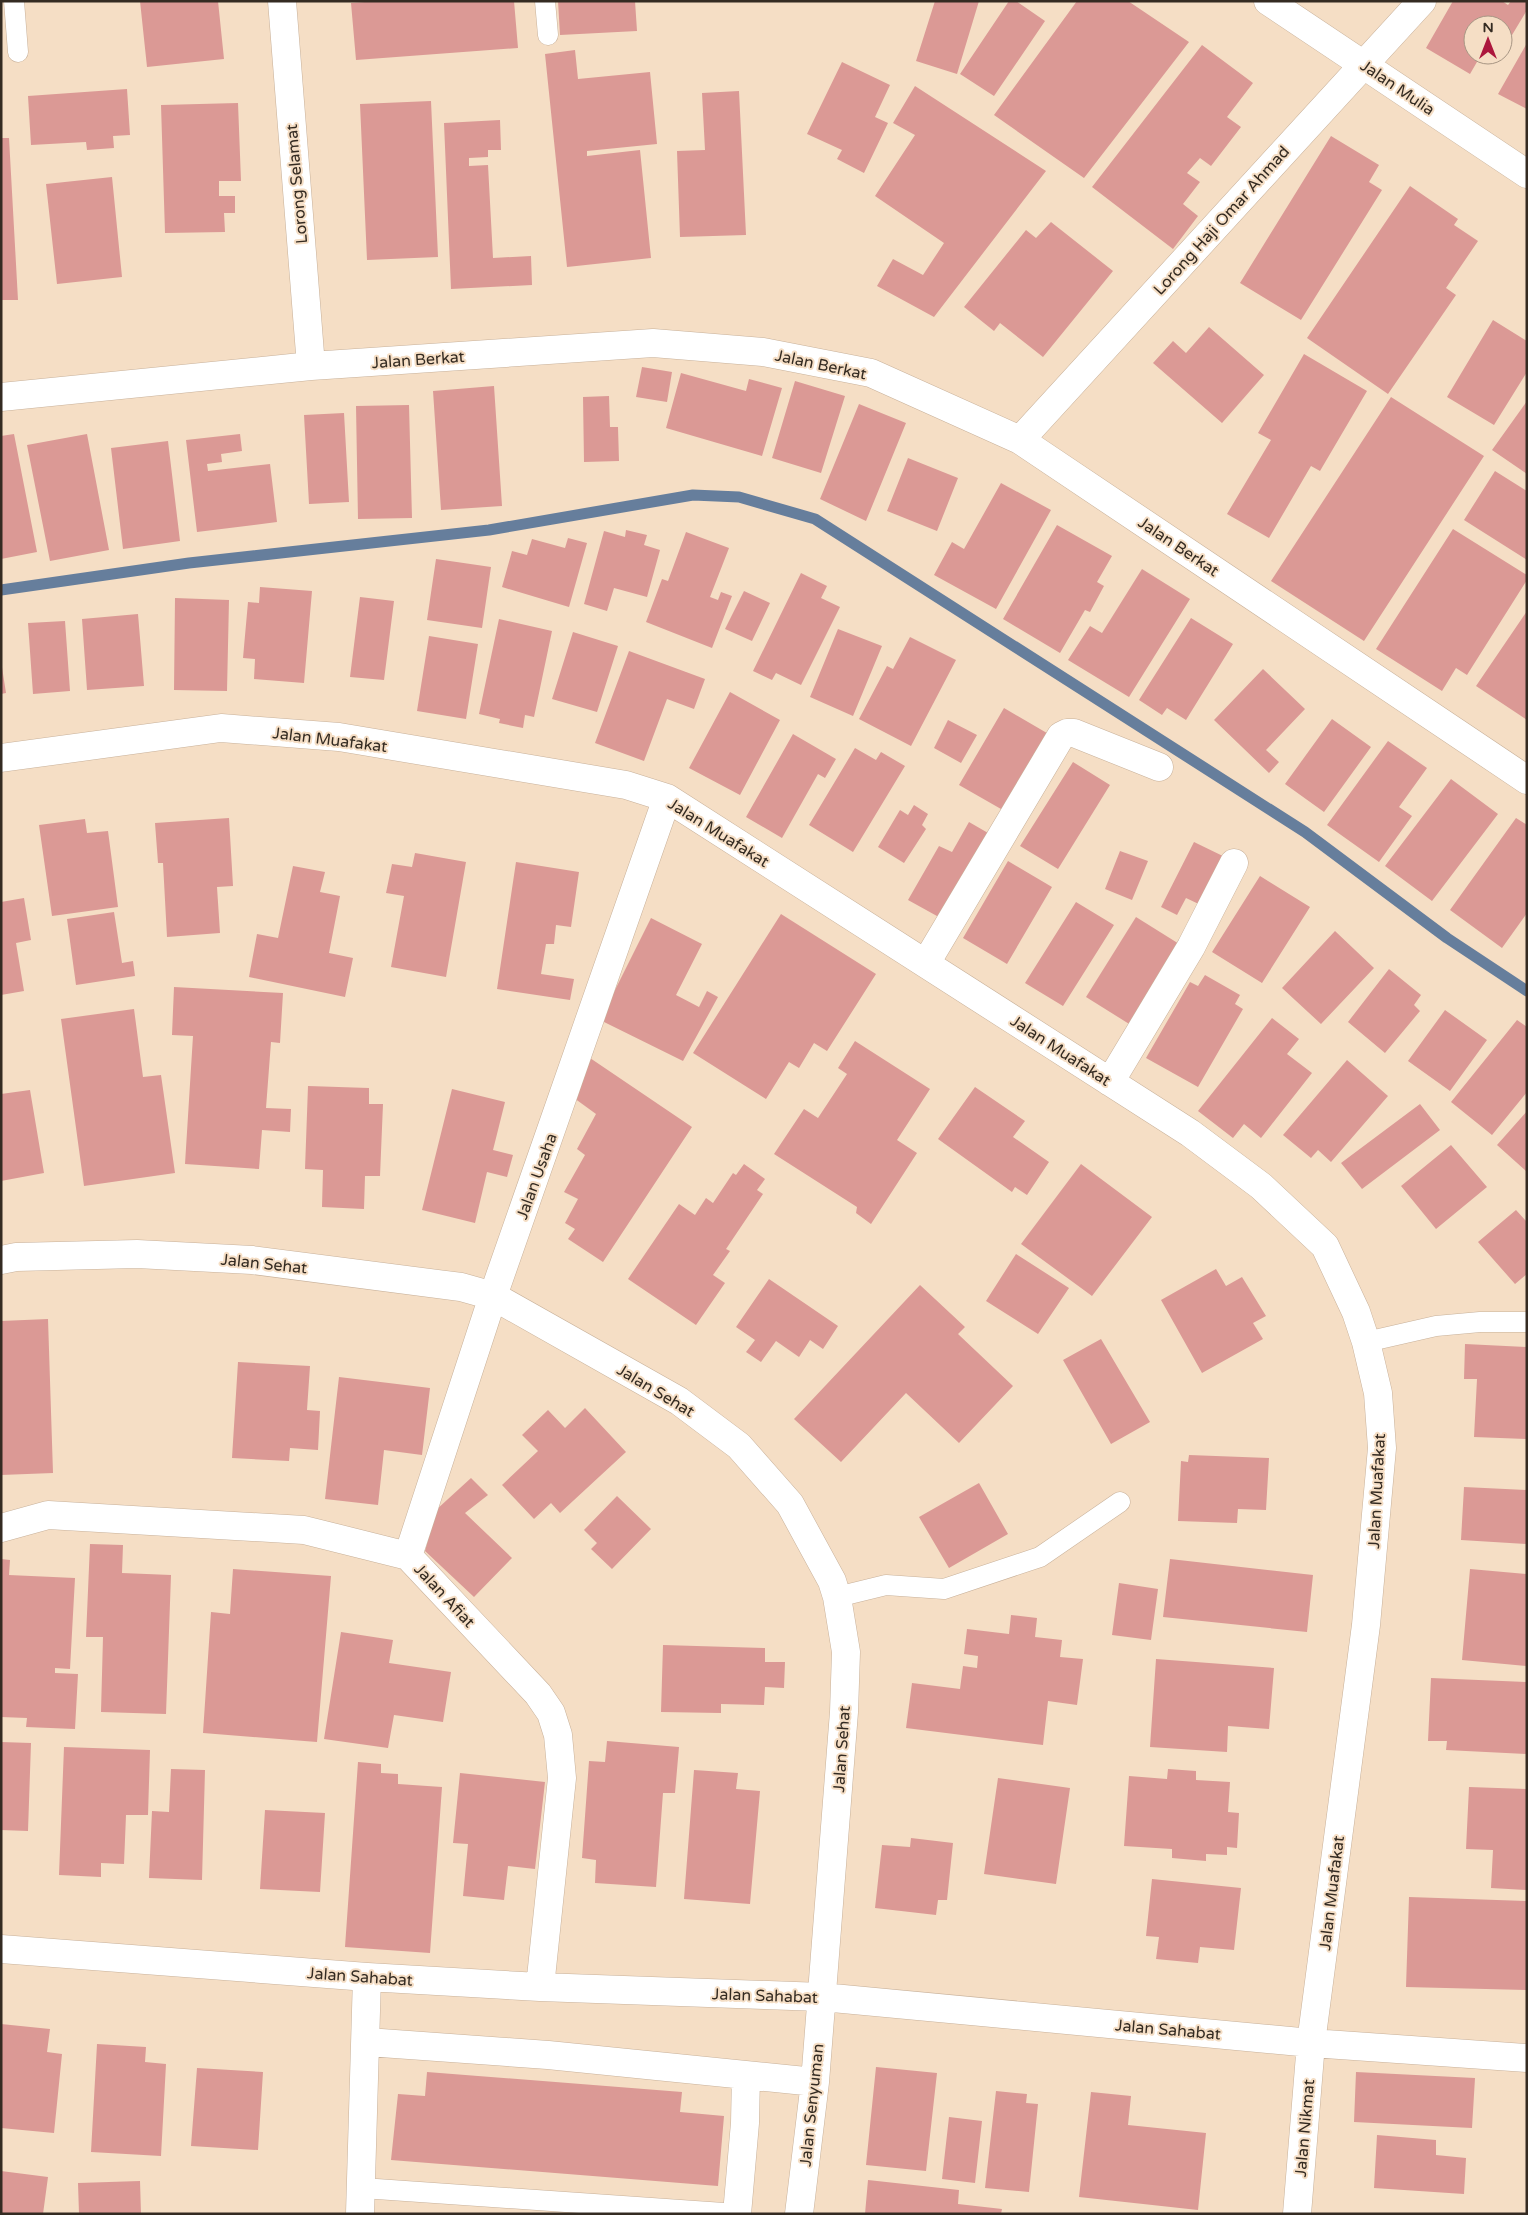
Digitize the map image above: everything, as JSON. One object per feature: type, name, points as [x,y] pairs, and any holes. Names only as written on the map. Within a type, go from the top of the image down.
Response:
[{"type":"street","name":"Lorong Selamat","points":[[282,1],[311,366]]},
{"type":"street","name":"Jalan Mulia","points":[[1268,1],[1527,174]]},
{"type":"street","name":"Lorong Haji Omar Ahmad","points":[[1020,440],[1422,1]]},
{"type":"street","name":"Jalan Berkat","points":[[1,397],[311,366],[653,343],[763,352],[871,373],[1020,440],[1527,780]]},
{"type":"street","name":"Jalan Muafakat","points":[[1,758],[221,728],[339,737],[626,785],[667,798],[1190,1133],[1261,1186],[1325,1246],[1356,1312],[1366,1342],[1378,1393],[1382,1448],[1366,1625],[1312,2043]]},
{"type":"street","points":[[926,963],[1061,736],[1067,732],[1074,733],[1159,767]]},
{"type":"street","name":"Jalan Usaha","points":[[408,1556],[493,1296],[667,798]]},
{"type":"street","points":[[1110,1082],[1191,947],[1234,863]]},
{"type":"street","name":"Jalan Sehat","points":[[1,1260],[16,1257],[137,1254],[252,1260],[461,1287],[493,1296],[679,1400],[739,1446],[790,1504],[832,1582],[837,1597],[846,1660],[844,1712],[822,1997]]},
{"type":"street","name":"Jalan Afiat","points":[[1,1528],[48,1515],[304,1530],[408,1556],[538,1694],[551,1713],[558,1735],[562,1778],[540,1987]]},
{"type":"street","name":"Jalan Sahabat","points":[[1,1949],[367,1977],[540,1987],[822,1997],[1312,2043],[1527,2058]]},
{"type":"street","points":[[361,2201],[367,2042],[367,1977]]},
{"type":"street","name":"Jalan Senyuman","points":[[799,2214],[815,2082],[822,1997]]},
{"type":"street","points":[[367,2042],[548,2054],[815,2082]]},
{"type":"street","name":"Jalan Nikmat","points":[[1297,2214],[1312,2043]]},
{"type":"street","points":[[737,2214],[745,2122],[746,2074]]},
{"type":"lane","points":[[14,1],[18,52]]},
{"type":"lane","points":[[544,1],[548,35]]},
{"type":"lane","points":[[1366,1342],[1436,1326],[1480,1322],[1527,1322]]},
{"type":"lane","points":[[837,1597],[886,1584],[944,1589],[1040,1557],[1120,1502]]},
{"type":"lane","points":[[361,2201],[737,2214]]},
{"type":"building","points":[[140,1],[218,1],[224,59],[147,67]]},
{"type":"building","points":[[378,1],[514,1],[518,48],[356,60],[351,3]]},
{"type":"building","points":[[558,1],[635,1],[637,31],[560,35]]},
{"type":"building","points":[[935,1],[979,1],[957,74],[916,61]]},
{"type":"building","points":[[1009,1],[1016,1],[1045,21],[994,96],[960,74]]},
{"type":"building","points":[[1077,1],[1128,1],[1189,42],[1084,178],[994,115]]},
{"type":"building","points":[[1453,1],[1502,1],[1508,5],[1511,1],[1527,1],[1527,10],[1513,33],[1513,15],[1463,15],[1463,65],[1475,65],[1470,74],[1426,48]]},
{"type":"building","points":[[1527,43],[1527,109],[1498,94]]},
{"type":"building","points":[[1202,45],[1253,83],[1227,117],[1241,127],[1211,166],[1200,158],[1187,173],[1200,182],[1183,204],[1198,216],[1173,249],[1092,187]]},
{"type":"building","points":[[575,50],[578,79],[650,72],[657,144],[587,151],[587,156],[640,150],[651,258],[567,267],[545,54]]},
{"type":"building","points":[[842,62],[890,85],[875,117],[888,123],[864,173],[837,159],[842,150],[807,134]]},
{"type":"building","points":[[915,86],[1046,171],[934,317],[877,286],[893,259],[923,275],[944,243],[875,196],[915,135],[893,123]]},
{"type":"building","points":[[127,89],[130,135],[113,136],[114,148],[87,150],[86,142],[31,145],[28,96]]},
{"type":"building","points":[[739,91],[746,235],[680,237],[677,151],[705,150],[702,93]]},
{"type":"building","points":[[431,101],[438,257],[367,260],[360,104]]},
{"type":"building","points":[[238,103],[241,181],[219,181],[219,196],[235,196],[235,213],[224,213],[225,232],[165,233],[161,105]]},
{"type":"building","points":[[500,120],[501,150],[488,150],[488,157],[469,158],[469,166],[488,165],[493,258],[531,256],[532,285],[451,289],[444,123]]},
{"type":"building","points":[[1331,136],[1379,165],[1369,182],[1382,190],[1301,320],[1240,283]]},
{"type":"building","points":[[1,138],[9,138],[18,300],[1,300]]},
{"type":"building","points":[[112,177],[122,277],[57,284],[46,184]]},
{"type":"building","points":[[1410,186],[1458,219],[1454,225],[1478,241],[1446,288],[1456,295],[1388,394],[1307,338]]},
{"type":"building","points":[[1051,222],[1113,271],[1043,357],[1000,323],[994,331],[964,307],[1026,230],[1036,238]]},
{"type":"building","points":[[1493,320],[1527,341],[1527,372],[1494,425],[1447,397]]},
{"type":"building","points":[[1209,327],[1264,375],[1222,423],[1153,363],[1173,341],[1186,353]]},
{"type":"building","points":[[1304,354],[1367,391],[1320,471],[1311,466],[1269,538],[1227,514],[1271,440],[1258,433]]},
{"type":"building","points":[[642,367],[672,372],[667,402],[636,397]]},
{"type":"building","points":[[681,373],[746,391],[749,379],[782,388],[762,456],[666,428]]},
{"type":"building","points":[[795,381],[845,396],[821,473],[772,458]]},
{"type":"building","points":[[494,386],[502,506],[441,510],[433,391]]},
{"type":"building","points":[[609,396],[610,427],[618,427],[619,461],[584,462],[583,397]]},
{"type":"building","points":[[1391,397],[1484,456],[1364,641],[1271,581]]},
{"type":"building","points":[[1527,401],[1527,474],[1492,450]]},
{"type":"building","points":[[859,404],[906,423],[866,521],[820,499]]},
{"type":"building","points":[[409,405],[412,518],[358,519],[356,406]]},
{"type":"building","points":[[344,413],[349,502],[309,504],[304,415]]},
{"type":"building","points":[[14,434],[37,552],[1,559],[1,436]]},
{"type":"building","points":[[87,434],[109,550],[50,561],[27,445]]},
{"type":"building","points":[[240,434],[242,451],[221,454],[222,462],[207,464],[208,471],[270,464],[277,522],[197,532],[186,440]]},
{"type":"building","points":[[168,441],[180,541],[123,549],[111,448]]},
{"type":"building","points":[[908,458],[958,478],[937,531],[887,511]]},
{"type":"building","points":[[1495,471],[1527,491],[1527,560],[1464,520]]},
{"type":"building","points":[[1001,483],[1051,510],[996,609],[934,575],[952,542],[964,549]]},
{"type":"building","points":[[1057,525],[1112,556],[1097,582],[1104,586],[1090,612],[1085,610],[1060,653],[1003,619]]},
{"type":"building","points":[[1453,529],[1527,575],[1527,580],[1467,675],[1456,668],[1442,691],[1376,649]]},
{"type":"building","points":[[626,530],[647,535],[644,545],[660,550],[647,597],[614,588],[607,611],[584,604],[604,531],[625,537]]},
{"type":"building","points":[[686,532],[729,548],[710,597],[718,600],[721,592],[732,596],[712,648],[646,622],[662,579],[668,581]]},
{"type":"building","points":[[568,538],[587,543],[569,607],[502,587],[512,551],[527,555],[532,539],[565,548]]},
{"type":"building","points":[[436,559],[491,567],[482,628],[427,620]]},
{"type":"building","points":[[1142,569],[1190,599],[1129,697],[1068,660],[1090,626],[1102,633]]},
{"type":"building","points":[[801,573],[827,586],[821,598],[840,607],[801,685],[776,673],[772,680],[753,671]]},
{"type":"building","points":[[260,587],[312,591],[304,683],[254,679],[255,659],[243,658],[248,602],[259,603]]},
{"type":"building","points":[[744,591],[770,603],[752,641],[725,629]]},
{"type":"building","points":[[360,597],[394,601],[384,680],[350,677]]},
{"type":"building","points":[[175,598],[229,600],[227,691],[174,690]]},
{"type":"building","points":[[1527,611],[1527,720],[1476,686]]},
{"type":"building","points":[[138,614],[144,686],[87,690],[82,619]]},
{"type":"building","points":[[1191,618],[1233,644],[1186,720],[1167,708],[1162,715],[1139,700]]},
{"type":"building","points":[[499,619],[552,631],[534,717],[525,715],[523,728],[499,723],[500,719],[479,714]]},
{"type":"building","points":[[65,621],[70,691],[33,694],[28,623]]},
{"type":"building","points":[[838,629],[882,646],[853,716],[810,697]]},
{"type":"building","points":[[573,632],[618,646],[597,712],[552,699]]},
{"type":"building","points":[[429,636],[478,644],[466,719],[417,711]]},
{"type":"building","points":[[910,637],[956,660],[911,746],[859,719],[887,666],[893,669]]},
{"type":"building","points":[[629,651],[705,679],[694,709],[667,699],[644,761],[595,743]]},
{"type":"building","points":[[1,661],[6,693],[1,694]]},
{"type":"building","points":[[1263,669],[1305,709],[1266,750],[1279,762],[1269,773],[1214,720]]},
{"type":"building","points":[[730,692],[780,720],[740,795],[689,768]]},
{"type":"building","points":[[1004,708],[1052,736],[1008,813],[959,785]]},
{"type":"building","points":[[1332,719],[1371,747],[1324,812],[1285,784]]},
{"type":"building","points":[[948,720],[977,735],[961,763],[934,748]]},
{"type":"building","points":[[793,734],[836,759],[825,778],[818,774],[782,838],[746,817]]},
{"type":"building","points":[[1388,741],[1427,768],[1399,807],[1412,816],[1379,862],[1327,825]]},
{"type":"building","points":[[855,748],[876,760],[881,752],[905,766],[853,852],[809,825]]},
{"type":"building","points":[[1073,762],[1110,785],[1058,869],[1020,846]]},
{"type":"building","points":[[1451,779],[1498,814],[1432,901],[1385,866]]},
{"type":"building","points":[[914,805],[928,814],[922,825],[926,829],[904,863],[878,847],[900,810],[908,815]]},
{"type":"building","points":[[229,818],[233,886],[217,887],[220,933],[167,937],[163,863],[158,863],[155,823]]},
{"type":"building","points":[[1516,818],[1527,825],[1527,913],[1502,948],[1450,910]]},
{"type":"building","points":[[85,819],[87,833],[108,831],[118,907],[52,916],[39,825]]},
{"type":"building","points":[[969,822],[995,837],[946,921],[908,900],[939,846],[952,852]]},
{"type":"building","points":[[1194,842],[1229,859],[1205,907],[1186,898],[1177,915],[1161,907]]},
{"type":"building","points":[[1120,851],[1148,861],[1132,900],[1105,889]]},
{"type":"building","points":[[415,853],[466,862],[446,977],[391,967],[404,896],[386,893],[392,864],[412,867]]},
{"type":"building","points":[[1008,861],[1052,887],[1007,964],[963,938]]},
{"type":"building","points":[[516,862],[579,872],[571,927],[556,925],[554,944],[546,944],[541,974],[574,979],[570,1000],[497,989]]},
{"type":"building","points":[[293,866],[325,872],[320,892],[340,896],[329,953],[353,958],[345,997],[249,977],[257,934],[278,938]]},
{"type":"building","points":[[1260,876],[1310,907],[1262,983],[1212,952]]},
{"type":"building","points":[[24,898],[31,940],[16,943],[24,991],[1,995],[1,902]]},
{"type":"building","points":[[1076,902],[1114,925],[1063,1006],[1025,983]]},
{"type":"building","points":[[114,912],[122,963],[133,961],[135,976],[76,985],[67,919]]},
{"type":"building","points":[[781,914],[876,974],[827,1051],[814,1043],[799,1068],[789,1062],[766,1099],[693,1053]]},
{"type":"building","points":[[1136,917],[1184,947],[1134,1027],[1086,997]]},
{"type":"building","points":[[651,918],[702,944],[676,995],[699,1007],[707,991],[718,997],[683,1061],[600,1020]]},
{"type":"building","points":[[1335,931],[1374,968],[1321,1024],[1282,988]]},
{"type":"building","points":[[1389,969],[1421,995],[1414,1005],[1420,1011],[1385,1053],[1348,1022]]},
{"type":"building","points":[[1205,975],[1240,995],[1235,1004],[1243,1009],[1198,1087],[1146,1058],[1190,982],[1198,986]]},
{"type":"building","points":[[174,987],[283,993],[280,1043],[271,1042],[266,1108],[291,1109],[290,1132],[262,1130],[259,1169],[185,1164],[193,1036],[172,1035]]},
{"type":"building","points":[[134,1009],[143,1077],[161,1075],[175,1173],[84,1186],[61,1019]]},
{"type":"building","points":[[1445,1010],[1487,1040],[1450,1091],[1408,1061]]},
{"type":"building","points":[[1272,1018],[1299,1039],[1287,1054],[1312,1073],[1261,1138],[1244,1124],[1233,1138],[1198,1111]]},
{"type":"building","points":[[1517,1020],[1527,1027],[1527,1092],[1492,1135],[1451,1102]]},
{"type":"building","points":[[855,1041],[930,1089],[897,1140],[917,1153],[871,1224],[856,1213],[857,1207],[774,1154],[804,1109],[818,1118],[847,1074],[838,1068]]},
{"type":"building","points":[[590,1058],[692,1127],[603,1262],[568,1239],[575,1229],[565,1223],[578,1199],[564,1192],[585,1155],[577,1149],[596,1114],[574,1098]]},
{"type":"building","points":[[1347,1060],[1388,1096],[1331,1162],[1318,1150],[1311,1158],[1283,1135]]},
{"type":"building","points":[[308,1086],[369,1088],[369,1104],[383,1104],[380,1176],[365,1176],[364,1209],[322,1207],[323,1170],[305,1169]]},
{"type":"building","points":[[975,1087],[1025,1121],[1013,1137],[1049,1162],[1027,1195],[1015,1187],[1012,1192],[938,1139]]},
{"type":"building","points":[[452,1089],[505,1102],[493,1150],[513,1155],[507,1177],[487,1172],[475,1223],[422,1210]]},
{"type":"building","points":[[30,1090],[44,1173],[1,1181],[1,1094]]},
{"type":"building","points":[[1420,1104],[1440,1130],[1362,1189],[1341,1163]]},
{"type":"building","points":[[1527,1111],[1527,1172],[1497,1145]]},
{"type":"building","points":[[1451,1145],[1487,1187],[1436,1229],[1401,1186]]},
{"type":"building","points":[[744,1164],[765,1179],[757,1190],[763,1194],[726,1249],[730,1251],[713,1275],[725,1283],[696,1325],[628,1279],[679,1204],[695,1215],[706,1198],[713,1203],[733,1173],[736,1175]]},
{"type":"building","points":[[1081,1164],[1152,1217],[1092,1296],[1021,1244]]},
{"type":"building","points":[[1516,1210],[1527,1222],[1527,1274],[1515,1284],[1478,1242]]},
{"type":"building","points":[[1016,1254],[1069,1288],[1038,1334],[986,1301]]},
{"type":"building","points":[[1216,1269],[1226,1286],[1242,1277],[1266,1316],[1253,1323],[1263,1339],[1202,1373],[1161,1300]]},
{"type":"building","points":[[769,1279],[838,1326],[823,1349],[810,1340],[799,1357],[776,1341],[761,1362],[746,1352],[755,1340],[736,1327]]},
{"type":"building","points":[[920,1285],[965,1327],[958,1334],[1013,1386],[959,1443],[906,1393],[841,1462],[794,1419]]},
{"type":"building","points":[[48,1319],[53,1473],[1,1475],[1,1321]]},
{"type":"building","points":[[1101,1339],[1150,1422],[1111,1444],[1063,1360]]},
{"type":"building","points":[[1465,1344],[1527,1347],[1527,1439],[1474,1437],[1477,1379],[1464,1379]]},
{"type":"building","points":[[238,1362],[310,1366],[307,1410],[320,1411],[318,1450],[290,1448],[289,1461],[232,1458]]},
{"type":"building","points":[[339,1377],[430,1388],[422,1455],[384,1450],[378,1505],[325,1499]]},
{"type":"building","points":[[585,1408],[626,1452],[560,1513],[551,1503],[534,1519],[502,1485],[538,1451],[522,1435],[548,1410],[565,1428]]},
{"type":"building","points":[[1189,1455],[1269,1458],[1266,1510],[1238,1509],[1237,1523],[1178,1521],[1181,1461],[1188,1462]]},
{"type":"building","points":[[471,1478],[488,1495],[465,1513],[512,1558],[474,1597],[425,1551],[436,1510]]},
{"type":"building","points":[[979,1483],[1008,1534],[949,1568],[919,1517]]},
{"type":"building","points":[[1464,1487],[1527,1490],[1527,1544],[1461,1540]]},
{"type":"building","points":[[617,1496],[651,1529],[612,1569],[591,1549],[597,1543],[584,1530]]},
{"type":"building","points":[[90,1544],[123,1545],[122,1573],[171,1575],[166,1714],[101,1712],[103,1637],[86,1637]]},
{"type":"building","points":[[1,1559],[10,1560],[9,1575],[75,1578],[70,1669],[55,1668],[55,1673],[78,1674],[75,1729],[26,1727],[27,1718],[1,1717]]},
{"type":"building","points":[[1170,1559],[1313,1575],[1307,1632],[1163,1617]]},
{"type":"building","points":[[233,1569],[331,1576],[317,1742],[203,1733],[211,1612],[230,1614]]},
{"type":"building","points":[[1470,1569],[1527,1574],[1527,1666],[1462,1660]]},
{"type":"building","points":[[1119,1583],[1158,1589],[1151,1640],[1112,1635]]},
{"type":"building","points":[[1011,1615],[1037,1618],[1035,1637],[1062,1640],[1060,1657],[1083,1659],[1077,1705],[1048,1701],[1043,1745],[906,1728],[912,1683],[960,1689],[963,1666],[977,1668],[978,1656],[964,1654],[967,1629],[1009,1634]]},
{"type":"building","points":[[341,1632],[393,1640],[389,1663],[451,1672],[443,1722],[394,1715],[388,1748],[324,1739]]},
{"type":"building","points":[[663,1645],[765,1648],[765,1662],[785,1662],[784,1688],[765,1687],[764,1705],[721,1704],[721,1713],[661,1712]]},
{"type":"building","points":[[1156,1659],[1274,1668],[1269,1729],[1228,1726],[1227,1752],[1150,1747]]},
{"type":"building","points":[[1431,1678],[1527,1682],[1527,1754],[1446,1750],[1447,1741],[1428,1741]]},
{"type":"building","points":[[607,1741],[679,1747],[675,1793],[663,1793],[656,1887],[595,1883],[596,1860],[582,1858],[589,1761],[605,1762]]},
{"type":"building","points":[[1,1742],[31,1743],[28,1831],[1,1830]]},
{"type":"building","points":[[64,1747],[150,1750],[148,1815],[126,1815],[124,1864],[101,1863],[101,1877],[59,1875]]},
{"type":"building","points":[[358,1762],[381,1764],[381,1773],[398,1774],[398,1784],[442,1787],[430,1953],[345,1947]]},
{"type":"building","points":[[171,1769],[205,1770],[202,1880],[149,1878],[152,1811],[169,1812]]},
{"type":"building","points":[[1168,1769],[1196,1771],[1196,1780],[1230,1782],[1228,1812],[1239,1813],[1237,1848],[1227,1847],[1227,1855],[1206,1854],[1206,1861],[1172,1858],[1172,1849],[1124,1846],[1129,1776],[1167,1779]]},
{"type":"building","points":[[694,1770],[738,1773],[736,1789],[760,1791],[750,1904],[684,1899]]},
{"type":"building","points":[[460,1773],[545,1782],[535,1869],[508,1866],[504,1900],[463,1896],[468,1844],[453,1843]]},
{"type":"building","points":[[998,1778],[1070,1788],[1056,1884],[984,1874]]},
{"type":"building","points":[[1469,1787],[1527,1789],[1527,1890],[1491,1888],[1493,1850],[1466,1849]]},
{"type":"building","points":[[265,1810],[325,1813],[320,1892],[260,1889]]},
{"type":"building","points":[[911,1838],[953,1843],[947,1900],[938,1900],[936,1915],[875,1908],[882,1845],[910,1847]]},
{"type":"building","points":[[1152,1879],[1241,1888],[1234,1950],[1200,1947],[1198,1963],[1156,1959],[1159,1937],[1146,1936]]},
{"type":"building","points":[[1409,1897],[1527,1901],[1527,1990],[1406,1987]]},
{"type":"building","points":[[1,2024],[50,2029],[47,2052],[62,2054],[54,2133],[1,2128]]},
{"type":"building","points":[[97,2044],[146,2047],[145,2062],[166,2064],[161,2156],[91,2152]]},
{"type":"building","points":[[876,2067],[937,2073],[926,2171],[866,2165]]},
{"type":"building","points":[[197,2068],[263,2072],[258,2150],[191,2146]]},
{"type":"building","points":[[427,2072],[682,2092],[680,2112],[724,2116],[718,2186],[391,2160],[398,2094],[425,2096]]},
{"type":"building","points":[[1356,2072],[1475,2078],[1472,2128],[1354,2122]]},
{"type":"building","points":[[996,2091],[1027,2094],[1026,2103],[1038,2104],[1029,2192],[985,2188]]},
{"type":"building","points":[[1091,2092],[1131,2096],[1128,2125],[1206,2133],[1198,2210],[1079,2197]]},
{"type":"building","points":[[949,2117],[982,2121],[975,2183],[942,2179]]},
{"type":"building","points":[[1377,2135],[1436,2140],[1436,2155],[1466,2158],[1464,2194],[1374,2188]]},
{"type":"building","points":[[1,2171],[48,2177],[43,2214],[1,2214]]},
{"type":"building","points":[[868,2180],[959,2190],[958,2204],[1002,2209],[1001,2214],[865,2214]]},
{"type":"building","points":[[140,2181],[141,2214],[79,2214],[78,2183]]},
{"type":"waterway","points":[[1,590],[189,563],[489,530],[693,495],[739,497],[815,519],[1305,832],[1447,938],[1527,991]]}]
